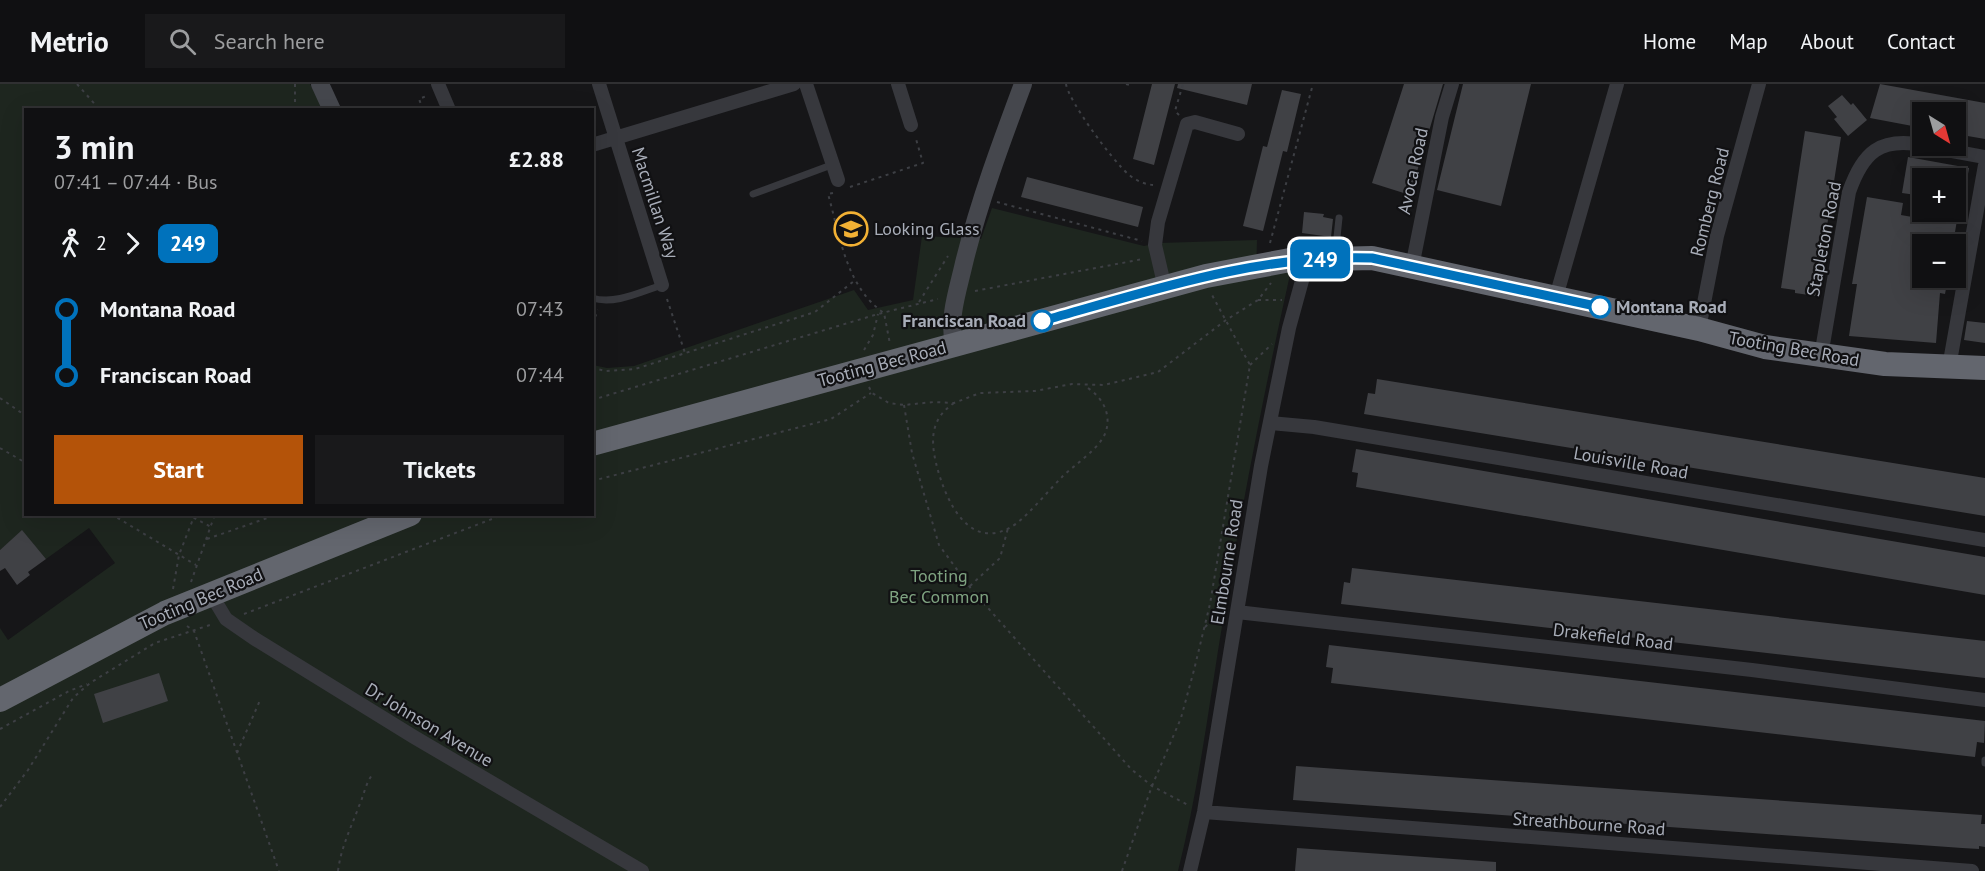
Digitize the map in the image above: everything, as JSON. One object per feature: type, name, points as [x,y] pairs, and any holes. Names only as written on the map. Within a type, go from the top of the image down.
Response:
[{"type":"highway","name":"Tooting Bec Road","points":[[594,443],[1165,288],[1270,262],[1303,259],[1372,258],[1699,329],[1765,347],[1821,356],[1985,368]]},
{"type":"highway","name":"Tooting Bec Road","points":[[0,700],[158,616],[405,516]]},
{"type":"street","points":[[320,84],[331,108]]},
{"type":"street","points":[[594,144],[615,139],[599,84]]},
{"type":"street","name":"Macmillan Way","points":[[662,285],[615,139],[794,84]]},
{"type":"street","points":[[806,84],[834,164],[838,187]]},
{"type":"street","points":[[898,84],[911,125]]},
{"type":"street","points":[[954,344],[952,316],[969,246],[982,199],[1023,84]]},
{"type":"street","name":"Avoca Road","points":[[1412,267],[1442,117],[1452,84]]},
{"type":"street","points":[[1556,297],[1617,84]]},
{"type":"street","name":"Romberg Road","points":[[1699,329],[1717,236],[1759,84]]},
{"type":"street","points":[[439,88],[448,108]]},
{"type":"street","points":[[1165,288],[1154,251],[1158,222],[1187,124],[1195,122],[1238,134]]},
{"type":"street","name":"Stapleton Road","points":[[1821,356],[1849,192],[1857,169],[1884,145],[1901,142],[1912,143]]},
{"type":"street","name":"Stapleton Road","points":[[1966,153],[1985,157]]},
{"type":"street","points":[[1949,367],[1985,165]]},
{"type":"street","name":"Elmbourne Road","points":[[1190,871],[1204,812],[1231,610],[1289,328],[1303,277],[1303,259]]},
{"type":"street","name":"Louisville Road","points":[[1270,423],[1325,429],[1985,540]]},
{"type":"street","name":"Dr Johnson Avenue","points":[[211,594],[226,619],[405,732],[642,871]]},
{"type":"street","name":"Drakefield Road","points":[[1231,610],[1752,670],[1985,700]]},
{"type":"street","name":"Streathbourne Road","points":[[1204,812],[1972,871]]},
{"type":"lane","points":[[753,194],[834,164]]},
{"type":"lane","points":[[1335,258],[1339,218]]},
{"type":"lane","name":"Macmillan Way","points":[[594,299],[601,301],[621,299],[662,285]]},
{"type":"path","points":[[77,84],[98,108]]},
{"type":"path","points":[[295,84],[295,108]]},
{"type":"path","points":[[1066,84],[1095,134],[1128,174],[1142,183],[1168,188]]},
{"type":"path","points":[[1126,84],[1133,86]]},
{"type":"path","points":[[1183,84],[1175,111],[1187,124]]},
{"type":"path","points":[[1269,246],[1312,84]]},
{"type":"path","points":[[422,108],[419,99],[439,88]]},
{"type":"path","points":[[890,346],[884,313],[870,303],[854,281],[828,194],[838,187],[923,163],[911,125]]},
{"type":"path","points":[[982,199],[1154,251]]},
{"type":"path","points":[[918,304],[954,250],[969,246]]},
{"type":"path","points":[[966,292],[1154,251]]},
{"type":"path","points":[[1081,385],[1097,395],[1106,412],[1108,423],[1102,441],[1071,468],[1017,523],[988,533],[971,529],[959,516],[945,491],[934,453],[934,423],[945,409],[967,396],[1035,391],[1072,384],[1104,385],[1158,372],[1226,320],[1258,300],[1273,280]]},
{"type":"path","points":[[594,368],[606,371],[635,369],[815,312],[854,281]]},
{"type":"path","points":[[662,285],[686,354]]},
{"type":"path","points":[[1209,289],[1250,365]]},
{"type":"path","points":[[594,399],[878,314],[947,296]]},
{"type":"path","points":[[1258,300],[1297,300]]},
{"type":"path","points":[[594,319],[601,301]]},
{"type":"path","points":[[863,354],[873,335],[878,314]]},
{"type":"path","points":[[1122,871],[1152,786],[1181,718],[1204,627],[1250,365],[1289,328]]},
{"type":"path","points":[[594,480],[831,418],[872,393],[889,403],[904,405],[954,403]]},
{"type":"path","points":[[0,398],[24,415]]},
{"type":"path","points":[[904,405],[912,453],[939,545],[969,586],[1131,769],[1152,786],[1204,812]]},
{"type":"path","points":[[0,448],[24,463]]},
{"type":"path","points":[[114,516],[196,566]]},
{"type":"path","points":[[179,555],[194,516],[211,527]]},
{"type":"path","points":[[174,596],[173,589],[192,582],[214,516]]},
{"type":"path","points":[[207,539],[273,516]]},
{"type":"path","points":[[0,807],[28,770],[73,698],[90,683],[155,643],[268,606],[500,516]]},
{"type":"path","points":[[969,586],[1000,558],[1008,528]]},
{"type":"path","points":[[1204,627],[1231,610]]},
{"type":"path","points":[[184,623],[194,631],[279,871]]},
{"type":"path","points":[[0,729],[69,691],[90,683]]},
{"type":"path","points":[[236,754],[261,698]]},
{"type":"path","points":[[338,871],[345,836],[359,806],[365,784],[372,775]]},
{"type":"green space","name":"Tooting Bec Common","points":[[0,84],[310,84],[322,108],[24,108],[24,516],[594,516],[594,365],[607,368],[634,366],[854,290],[868,310],[913,300],[922,236],[981,239],[992,208],[1144,246],[1159,243],[1257,240],[1256,279],[1291,270],[1248,480],[1199,773],[1178,871],[0,871],[0,628],[8,640],[115,563],[89,528],[46,559],[22,531],[0,550]]},
{"type":"building","points":[[1152,84],[1175,84],[1154,165],[1133,159]]},
{"type":"building","points":[[1178,84],[1252,84],[1247,105],[1177,88]]},
{"type":"building","points":[[1404,84],[1443,84],[1410,195],[1372,183]]},
{"type":"building","points":[[1463,84],[1531,84],[1501,206],[1437,190]]},
{"type":"building","points":[[1880,84],[1985,103],[1985,139],[1966,136],[1966,102],[1912,102],[1912,126],[1870,118]]},
{"type":"building","points":[[1282,90],[1301,94],[1287,152],[1283,151],[1263,231],[1243,226],[1263,146],[1267,147]]},
{"type":"building","points":[[1842,95],[1851,105],[1853,103],[1867,120],[1848,136],[1834,119],[1837,117],[1828,106]]},
{"type":"building","points":[[1805,131],[1841,137],[1816,296],[1781,288]]},
{"type":"building","points":[[1908,157],[1969,168],[1966,186],[1966,168],[1912,168],[1912,194],[1902,193]]},
{"type":"building","points":[[1027,177],[1143,207],[1138,227],[1021,197]]},
{"type":"building","points":[[1867,197],[1903,203],[1901,215],[1912,217],[1912,222],[1957,222],[1955,234],[1912,234],[1912,288],[1946,288],[1945,294],[1940,293],[1936,343],[1849,336],[1857,284],[1852,284]]},
{"type":"building","points":[[1304,212],[1324,214],[1323,217],[1333,219],[1331,237],[1302,233]]},
{"type":"building","points":[[1967,321],[1985,323],[1985,343],[1964,340]]},
{"type":"building","points":[[1377,379],[1985,478],[1985,516],[1364,414],[1368,393],[1375,394]]},
{"type":"building","points":[[1356,449],[1985,557],[1985,595],[1356,487],[1358,473],[1352,472]]},
{"type":"building","points":[[22,530],[46,559],[28,572],[30,575],[17,585],[5,568],[0,571],[0,550]]},
{"type":"building","points":[[1352,568],[1985,641],[1985,678],[1341,604],[1344,582],[1350,583]]},
{"type":"building","points":[[1329,645],[1985,721],[1984,743],[1977,742],[1975,757],[1331,683],[1333,668],[1326,667]]},
{"type":"building","points":[[159,673],[168,701],[103,723],[94,694]]},
{"type":"building","points":[[1296,766],[1982,815],[1981,824],[1985,824],[1985,847],[1962,848],[1293,800]]},
{"type":"building","points":[[1297,848],[1496,862],[1496,871],[1295,871]]},
{"type":"bus line","name":"249","points":[[1042,321],[1206,276],[1270,262],[1353,257],[1372,258],[1600,307]]},
{"type":"place","name":"Looking Glass","points":[[851,229]]},
{"type":"place","name":"Montana Road","points":[[1600,307]]},
{"type":"place","name":"Franciscan Road","points":[[1042,321]]}]
